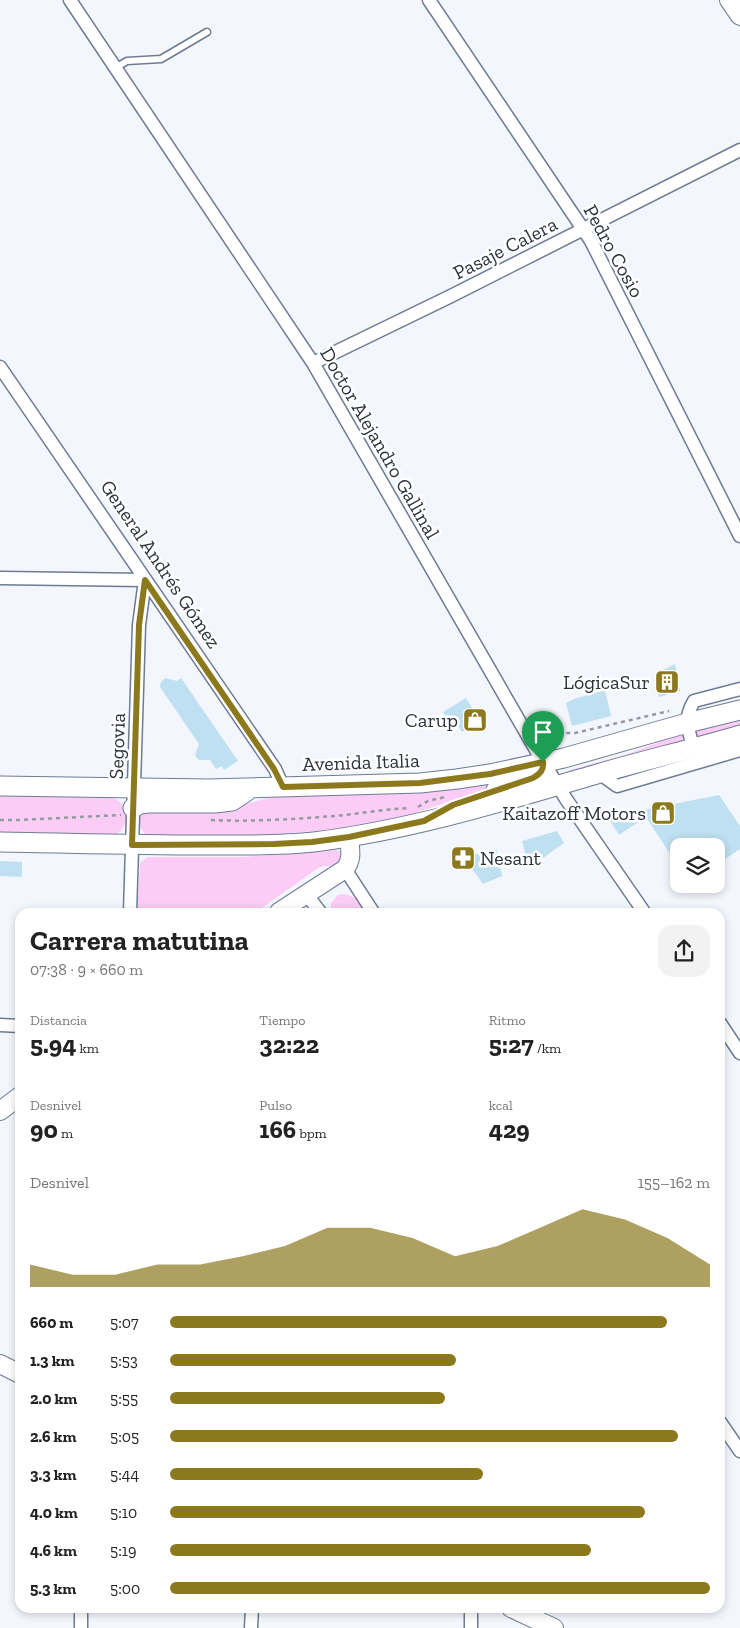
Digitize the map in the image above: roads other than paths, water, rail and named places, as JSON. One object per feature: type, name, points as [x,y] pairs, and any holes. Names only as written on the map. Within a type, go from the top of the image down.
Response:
[{"type":"main road","name":"Avenida Italia","points":[[0,786],[208,789],[420,783],[490,774],[543,762],[740,710]]},
{"type":"main road","points":[[558,786],[562,773],[567,768],[627,752],[652,739],[658,732]]},
{"type":"main road","points":[[0,842],[132,845],[274,844],[312,842],[349,837],[424,821],[740,736]]},
{"type":"main road","points":[[424,821],[453,805],[533,778],[540,774],[543,762]]},
{"type":"main road","points":[[133,812],[140,804],[148,803],[215,803],[232,801],[252,788]]},
{"type":"street","name":"Doctor Alejandro Gallinal","points":[[70,0],[313,363],[543,762],[641,908]]},
{"type":"street","name":"Pedro Cosio","points":[[429,0],[591,241],[740,536]]},
{"type":"street","points":[[729,0],[740,16]]},
{"type":"street","name":"Pasaje Calera","points":[[313,363],[583,230],[740,150]]},
{"type":"street","name":"General Andrés Gómez","points":[[0,367],[274,769],[283,787]]},
{"type":"street","points":[[0,578],[145,580]]},
{"type":"street","name":"Segovia","points":[[130,908],[139,625],[145,580]]},
{"type":"street","points":[[694,749],[687,723],[688,711],[694,701],[740,689]]},
{"type":"street","points":[[599,773],[617,786],[740,750]]},
{"type":"street","points":[[286,908],[345,869],[351,857],[349,837]]},
{"type":"street","points":[[345,869],[370,908]]},
{"type":"street","points":[[307,895],[317,908]]},
{"type":"street","points":[[0,1025],[15,1026]]},
{"type":"street","points":[[725,1030],[740,1052]]},
{"type":"street","points":[[0,1111],[15,1100]]},
{"type":"street","points":[[0,1364],[15,1372]]},
{"type":"street","points":[[725,1429],[740,1451]]},
{"type":"street","points":[[81,1628],[82,1613]]},
{"type":"street","points":[[251,1628],[252,1613]]},
{"type":"street","points":[[471,1613],[471,1628]]},
{"type":"street","points":[[522,1613],[554,1628]]},
{"type":"lane","points":[[115,68],[127,61],[161,59],[207,32]]},
{"type":"place","name":"LógicaSur","points":[[667,682]]},
{"type":"place","name":"Carup","points":[[475,720]]},
{"type":"place","name":"Kaitazoff Motors","points":[[663,813]]},
{"type":"place","name":"Nesant","points":[[463,858]]}]
